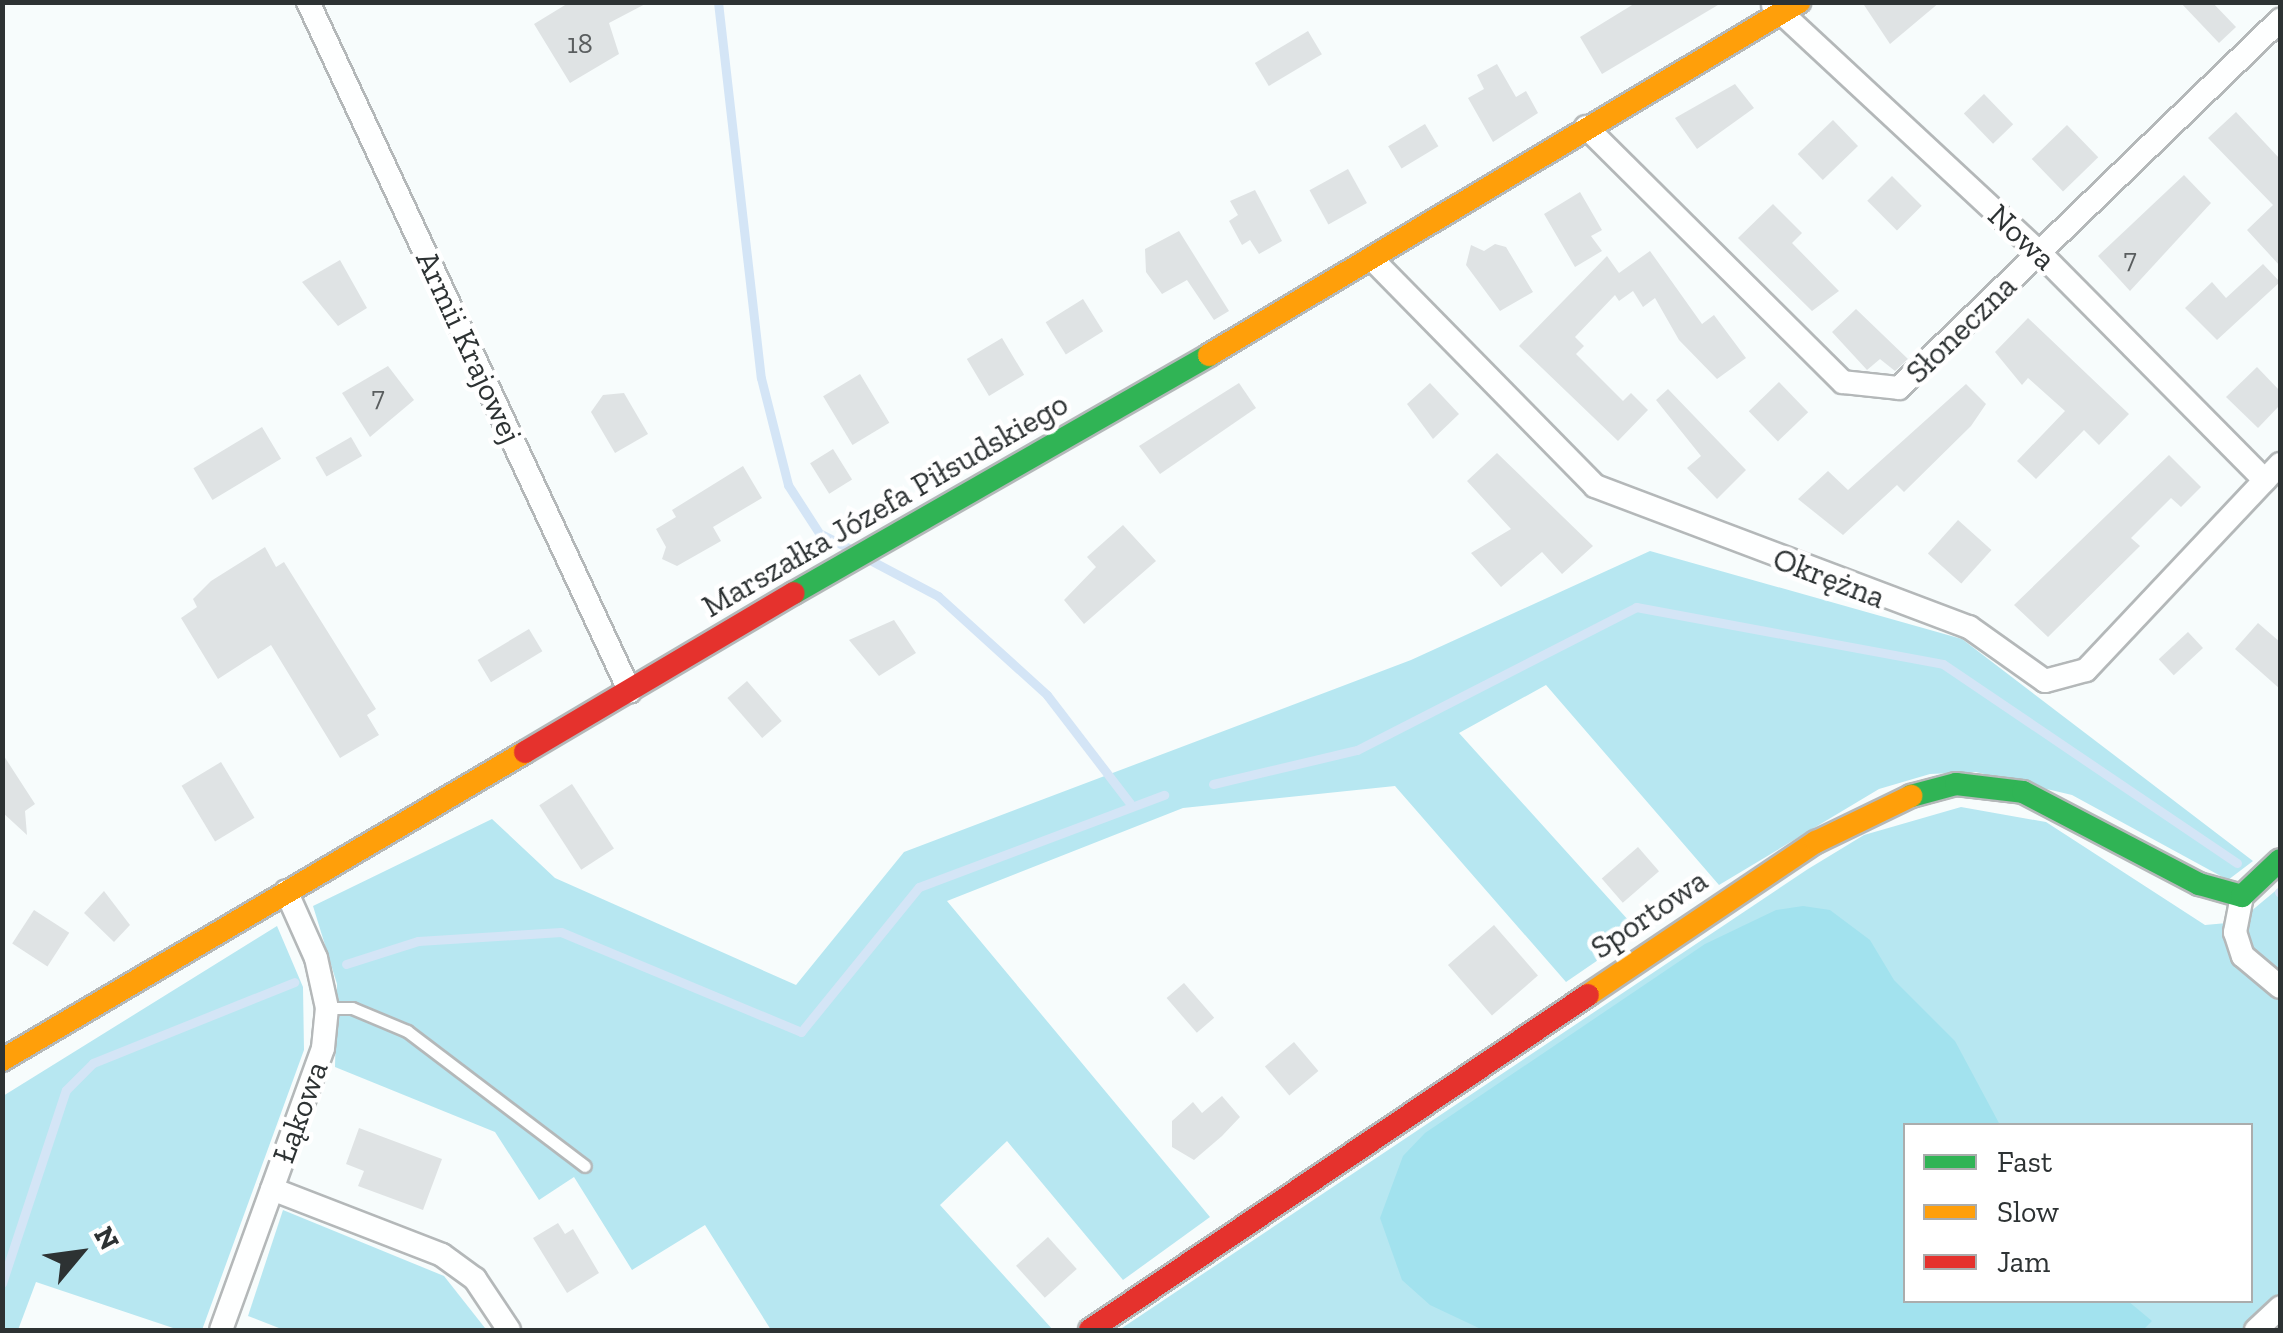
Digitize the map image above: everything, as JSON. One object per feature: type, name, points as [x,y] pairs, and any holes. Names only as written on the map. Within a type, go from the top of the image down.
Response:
[{"type":"street","name":"Armii Krajowej","points":[[308,2],[630,692]]},
{"type":"street","name":"Marszałka Józefa Piłsudskiego","points":[[2,1060],[886,538],[1374,261],[1783,6]]},
{"type":"street","name":"Nowa","points":[[1783,6],[2273,472]]},
{"type":"street","name":"Słoneczna","points":[[1586,127],[1843,382],[1899,388],[2280,20]]},
{"type":"street","name":"Okrężna","points":[[1374,261],[1595,486],[1968,626],[2046,681],[2086,670],[2273,472]]},
{"type":"street","name":"Sportowa","points":[[1090,1330],[1800,853],[1887,803],[1956,784],[2023,792],[2199,884],[2242,896]]},
{"type":"street","points":[[2280,860],[2242,896],[2235,932],[2243,956],[2280,987]]},
{"type":"street","name":"Łąkowa","points":[[221,1330],[324,1048],[327,1008],[286,891]]},
{"type":"street","points":[[272,1189],[442,1255],[475,1279],[509,1330]]},
{"type":"street","points":[[2256,1330],[2280,1308]]},
{"type":"lane","points":[[327,1008],[352,1008],[407,1031],[585,1166]]},
{"type":"shaded area","points":[[1650,551],[1962,639],[2253,861],[2228,880],[2072,795],[1976,772],[1930,774],[1879,789],[1719,885],[1546,685],[1459,733],[1639,932],[1566,982],[1395,786],[1183,808],[947,901],[1210,1217],[1123,1280],[1007,1141],[940,1205],[1053,1330],[771,1330],[705,1225],[632,1270],[574,1177],[539,1200],[495,1132],[335,1067],[337,984],[313,906],[492,819],[555,878],[796,985],[904,852],[1411,660]]},
{"type":"shaded area","points":[[1961,807],[2046,822],[2205,925],[2238,922],[2280,887],[2280,1330],[1119,1330],[1864,835]]},
{"type":"shaded area","points":[[1803,906],[1830,910],[1870,940],[1894,980],[1955,1041],[1999,1123],[1903,1123],[1903,1303],[2130,1303],[2152,1321],[2143,1330],[1483,1330],[1430,1305],[1402,1280],[1380,1218],[1403,1156],[1425,1133],[1705,944],[1776,910]]},
{"type":"shaded area","points":[[277,926],[303,987],[304,1050],[202,1330],[179,1330],[36,1282],[18,1330],[3,1330],[3,1096]]},
{"type":"shaded area","points":[[283,1210],[444,1276],[485,1328],[284,1330],[248,1316]]},
{"type":"building","points":[[570,2],[649,2],[609,23],[619,54],[570,83],[534,24]]},
{"type":"building","points":[[1637,2],[1723,2],[1602,74],[1580,37]]},
{"type":"building","points":[[1862,2],[1940,2],[1890,44]]},
{"type":"building","points":[[2180,2],[2212,2],[2236,27],[2219,43]]},
{"type":"building","points":[[1308,31],[1322,54],[1269,86],[1255,63]]},
{"type":"building","points":[[1497,64],[1516,97],[1526,91],[1538,113],[1493,142],[1468,98],[1484,89],[1477,75]]},
{"type":"building","points":[[1735,84],[1754,108],[1697,149],[1675,118]]},
{"type":"building","points":[[1984,94],[2013,124],[1993,144],[1964,113]]},
{"type":"building","points":[[2236,112],[2280,159],[2280,266],[2247,230],[2273,205],[2208,138]]},
{"type":"building","points":[[1833,120],[1858,146],[1823,180],[1798,154]]},
{"type":"building","points":[[1425,124],[1438,146],[1402,168],[1388,146]]},
{"type":"building","points":[[2067,125],[2098,157],[2063,191],[2032,159]]},
{"type":"building","points":[[1348,169],[1367,203],[1328,224],[1310,190]]},
{"type":"building","points":[[2184,175],[2211,203],[2130,291],[2098,256]]},
{"type":"building","points":[[1892,176],[1922,206],[1897,230],[1867,201]]},
{"type":"building","points":[[1255,190],[1282,241],[1259,254],[1250,240],[1242,245],[1229,221],[1238,215],[1230,201]]},
{"type":"building","points":[[1580,192],[1602,230],[1591,236],[1602,251],[1575,267],[1544,214]]},
{"type":"building","points":[[1773,204],[1802,233],[1792,243],[1839,291],[1812,311],[1738,238]]},
{"type":"building","points":[[1179,231],[1229,311],[1214,320],[1187,280],[1162,294],[1146,272],[1145,249]]},
{"type":"building","points":[[1495,244],[1506,247],[1533,292],[1500,311],[1466,265],[1471,245],[1484,251]]},
{"type":"building","points":[[1650,251],[1702,324],[1714,315],[1746,358],[1717,379],[1679,340],[1655,298],[1643,307],[1633,291],[1619,301],[1615,295],[1575,337],[1584,346],[1576,354],[1623,401],[1631,393],[1648,410],[1618,441],[1519,346],[1607,256],[1619,273]]},
{"type":"building","points":[[340,260],[367,308],[338,326],[302,282]]},
{"type":"building","points":[[2263,264],[2280,282],[2217,340],[2185,308],[2212,282],[2226,298]]},
{"type":"building","points":[[1083,299],[1103,331],[1066,355],[1046,322]]},
{"type":"building","points":[[1856,309],[1908,359],[1895,371],[1880,359],[1867,370],[1832,332]]},
{"type":"building","points":[[2028,318],[2129,414],[2099,445],[2084,430],[2036,479],[2017,461],[2065,411],[2028,378],[2022,385],[1995,352]]},
{"type":"building","points":[[1002,338],[1024,375],[989,396],[967,359]]},
{"type":"building","points":[[388,366],[414,400],[370,437],[342,393]]},
{"type":"building","points":[[2257,367],[2280,391],[2280,405],[2258,428],[2226,397]]},
{"type":"building","points":[[860,374],[889,423],[852,445],[823,396]]},
{"type":"building","points":[[1779,382],[1808,412],[1778,441],[1749,411]]},
{"type":"building","points":[[1239,383],[1256,408],[1160,474],[1139,446]]},
{"type":"building","points":[[1430,383],[1459,414],[1433,439],[1407,404]]},
{"type":"building","points":[[1966,384],[1986,404],[1971,426],[1904,492],[1897,485],[1843,535],[1798,499],[1828,471],[1848,490]]},
{"type":"building","points":[[1668,389],[1746,470],[1717,499],[1687,468],[1701,456],[1656,400]]},
{"type":"building","points":[[624,393],[648,434],[615,453],[591,412],[603,395]]},
{"type":"building","points":[[262,427],[281,459],[212,500],[193,468]]},
{"type":"building","points":[[351,437],[362,456],[326,477],[315,458]]},
{"type":"building","points":[[833,449],[852,480],[829,494],[810,463]]},
{"type":"building","points":[[1497,453],[1593,546],[1562,574],[1542,552],[1501,587],[1471,553],[1511,529],[1467,481]]},
{"type":"building","points":[[2169,455],[2201,487],[2181,507],[2171,498],[2131,538],[2140,546],[2048,637],[2014,605]]},
{"type":"building","points":[[743,466],[762,498],[713,527],[721,541],[677,566],[662,559],[666,547],[656,529],[676,517],[672,510]]},
{"type":"building","points":[[1958,520],[1991,550],[1961,584],[1928,553]]},
{"type":"building","points":[[1123,525],[1156,561],[1084,624],[1064,600],[1096,567],[1087,557]]},
{"type":"building","points":[[265,547],[276,567],[284,562],[376,709],[367,715],[379,735],[340,758],[271,645],[218,679],[181,618],[197,607],[193,599],[211,581]]},
{"type":"building","points":[[894,620],[916,653],[879,676],[849,640]]},
{"type":"building","points":[[2258,623],[2280,642],[2280,689],[2235,649]]},
{"type":"building","points":[[529,629],[542,651],[491,682],[478,660]]},
{"type":"building","points":[[2188,632],[2203,648],[2174,675],[2159,659]]},
{"type":"building","points":[[747,681],[782,721],[762,738],[727,698]]},
{"type":"building","points":[[2,753],[35,804],[25,811],[27,835],[2,812]]},
{"type":"building","points":[[221,762],[254,818],[215,841],[182,786]]},
{"type":"building","points":[[572,784],[614,849],[581,870],[539,805]]},
{"type":"building","points":[[1638,847],[1659,871],[1623,903],[1602,878]]},
{"type":"building","points":[[104,891],[130,925],[114,942],[84,913]]},
{"type":"building","points":[[34,910],[69,933],[47,966],[12,944]]},
{"type":"building","points":[[1494,925],[1538,976],[1492,1016],[1448,965]]},
{"type":"building","points":[[1184,983],[1214,1018],[1197,1033],[1167,998]]},
{"type":"building","points":[[1294,1042],[1318,1071],[1289,1096],[1265,1066]]},
{"type":"building","points":[[1222,1096],[1240,1117],[1222,1136],[1194,1160],[1172,1147],[1172,1121],[1193,1102],[1202,1113]]},
{"type":"building","points":[[359,1128],[442,1159],[423,1210],[358,1186],[364,1171],[346,1164]]},
{"type":"building","points":[[558,1223],[565,1234],[573,1229],[599,1273],[567,1293],[533,1238]]},
{"type":"building","points":[[1048,1237],[1077,1269],[1045,1298],[1016,1266]]},
{"type":"waterway","points":[[718,2],[761,378],[788,485],[819,533],[852,550]]},
{"type":"waterway","points":[[870,560],[938,596],[1047,695],[1130,803]]},
{"type":"waterway","points":[[1213,784],[1357,750],[1636,607],[1943,664],[2237,863]]},
{"type":"waterway","points":[[346,964],[418,941],[561,932],[801,1032],[919,887],[1164,795]]},
{"type":"waterway","points":[[2,1283],[66,1090],[93,1063],[294,982]]},
{"type":"traffic: fast","points":[[794,593],[1209,355]]},
{"type":"traffic: fast","points":[[1911,796],[1956,784],[2023,792],[2199,884],[2242,896],[2280,860]]},
{"type":"traffic: slow","points":[[1209,355],[1799,2]]},
{"type":"traffic: slow","points":[[2,1060],[525,752]]},
{"type":"traffic: slow","points":[[1588,995],[1816,842],[1911,796]]},
{"type":"traffic: jam","points":[[525,752],[794,593]]},
{"type":"traffic: jam","points":[[1090,1330],[1588,995]]}]
